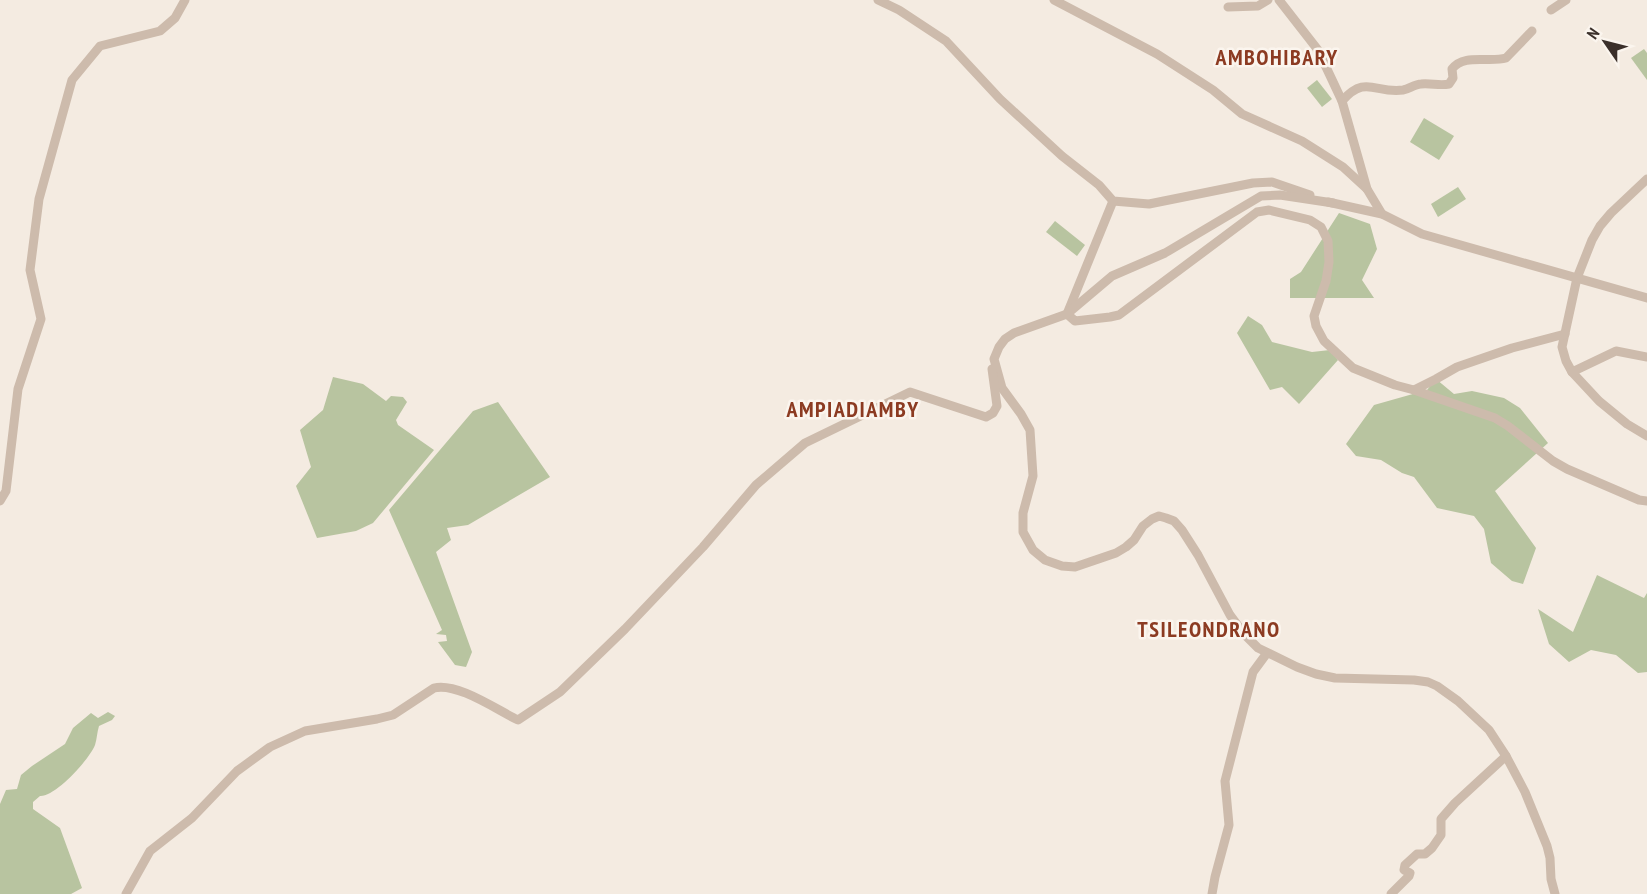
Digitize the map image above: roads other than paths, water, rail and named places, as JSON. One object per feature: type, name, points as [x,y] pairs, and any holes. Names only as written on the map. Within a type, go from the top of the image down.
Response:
[{"type":"street","points":[[0,501],[6,491],[18,389],[41,319],[30,270],[39,199],[72,80],[100,46],[160,31],[175,18],[185,0]]},
{"type":"street","points":[[878,0],[899,10],[946,41],[1000,99],[1062,156],[1098,185],[1113,201],[1149,204],[1253,183],[1272,182],[1333,203]]},
{"type":"street","points":[[1054,0],[1157,54],[1213,90],[1242,114],[1302,141],[1343,166],[1367,189]]},
{"type":"street","points":[[1228,7],[1258,6],[1268,0]]},
{"type":"street","points":[[1279,0],[1318,50],[1342,101],[1367,189],[1382,214]]},
{"type":"street","points":[[1551,10],[1566,0]]},
{"type":"street","points":[[1342,101],[1350,92],[1364,86],[1404,90],[1418,84],[1442,86],[1449,84],[1453,78],[1452,69],[1455,65],[1470,60],[1506,58],[1532,31]]},
{"type":"street","points":[[1647,179],[1611,213],[1592,240],[1576,278],[1562,347],[1572,372],[1599,401],[1627,424],[1647,436]]},
{"type":"street","points":[[126,894],[150,851],[192,818],[237,771],[270,747],[305,731],[393,715],[440,686],[456,689],[518,720],[568,685],[703,548],[756,485],[805,443],[910,392],[986,417],[993,414],[997,406],[992,366],[999,346],[1005,339],[1014,333],[1067,314],[1112,276],[1165,253],[1261,196],[1280,195],[1333,203],[1382,214],[1422,234],[1647,298]]},
{"type":"street","points":[[1067,314],[1113,201]]},
{"type":"street","points":[[1067,314],[1075,321],[1119,315],[1257,212],[1269,210],[1310,220],[1322,227],[1328,241],[1329,262],[1326,281],[1314,316],[1316,326],[1324,341],[1353,368],[1387,382],[1495,418],[1567,469],[1639,500],[1647,501]]},
{"type":"street","points":[[1414,390],[1457,367],[1512,348],[1564,334]]},
{"type":"street","points":[[1572,372],[1616,351],[1647,357]]},
{"type":"street","points":[[994,359],[1002,388],[1030,430],[1033,476],[1023,513],[1023,532],[1033,550],[1045,560],[1062,566],[1075,567],[1116,553],[1134,540],[1143,526],[1152,519],[1159,516],[1166,518],[1174,521],[1182,530],[1230,615],[1258,648],[1316,674],[1335,678],[1428,682],[1437,686],[1458,701],[1489,730],[1506,756],[1525,792],[1547,846],[1551,879],[1556,894]]},
{"type":"street","points":[[1212,894],[1229,825],[1225,781],[1253,672],[1267,653]]},
{"type":"street","points":[[1391,894],[1409,876],[1410,873],[1404,870],[1405,865],[1417,855],[1425,854],[1441,835],[1441,819],[1506,756]]},
{"type":"district","name":"AMBOHIBARY","points":[[1277,57]]},
{"type":"district","name":"AMPIADIAMBY","points":[[853,409]]},
{"type":"district","name":"TSILEONDRANO","points":[[1209,629]]}]
